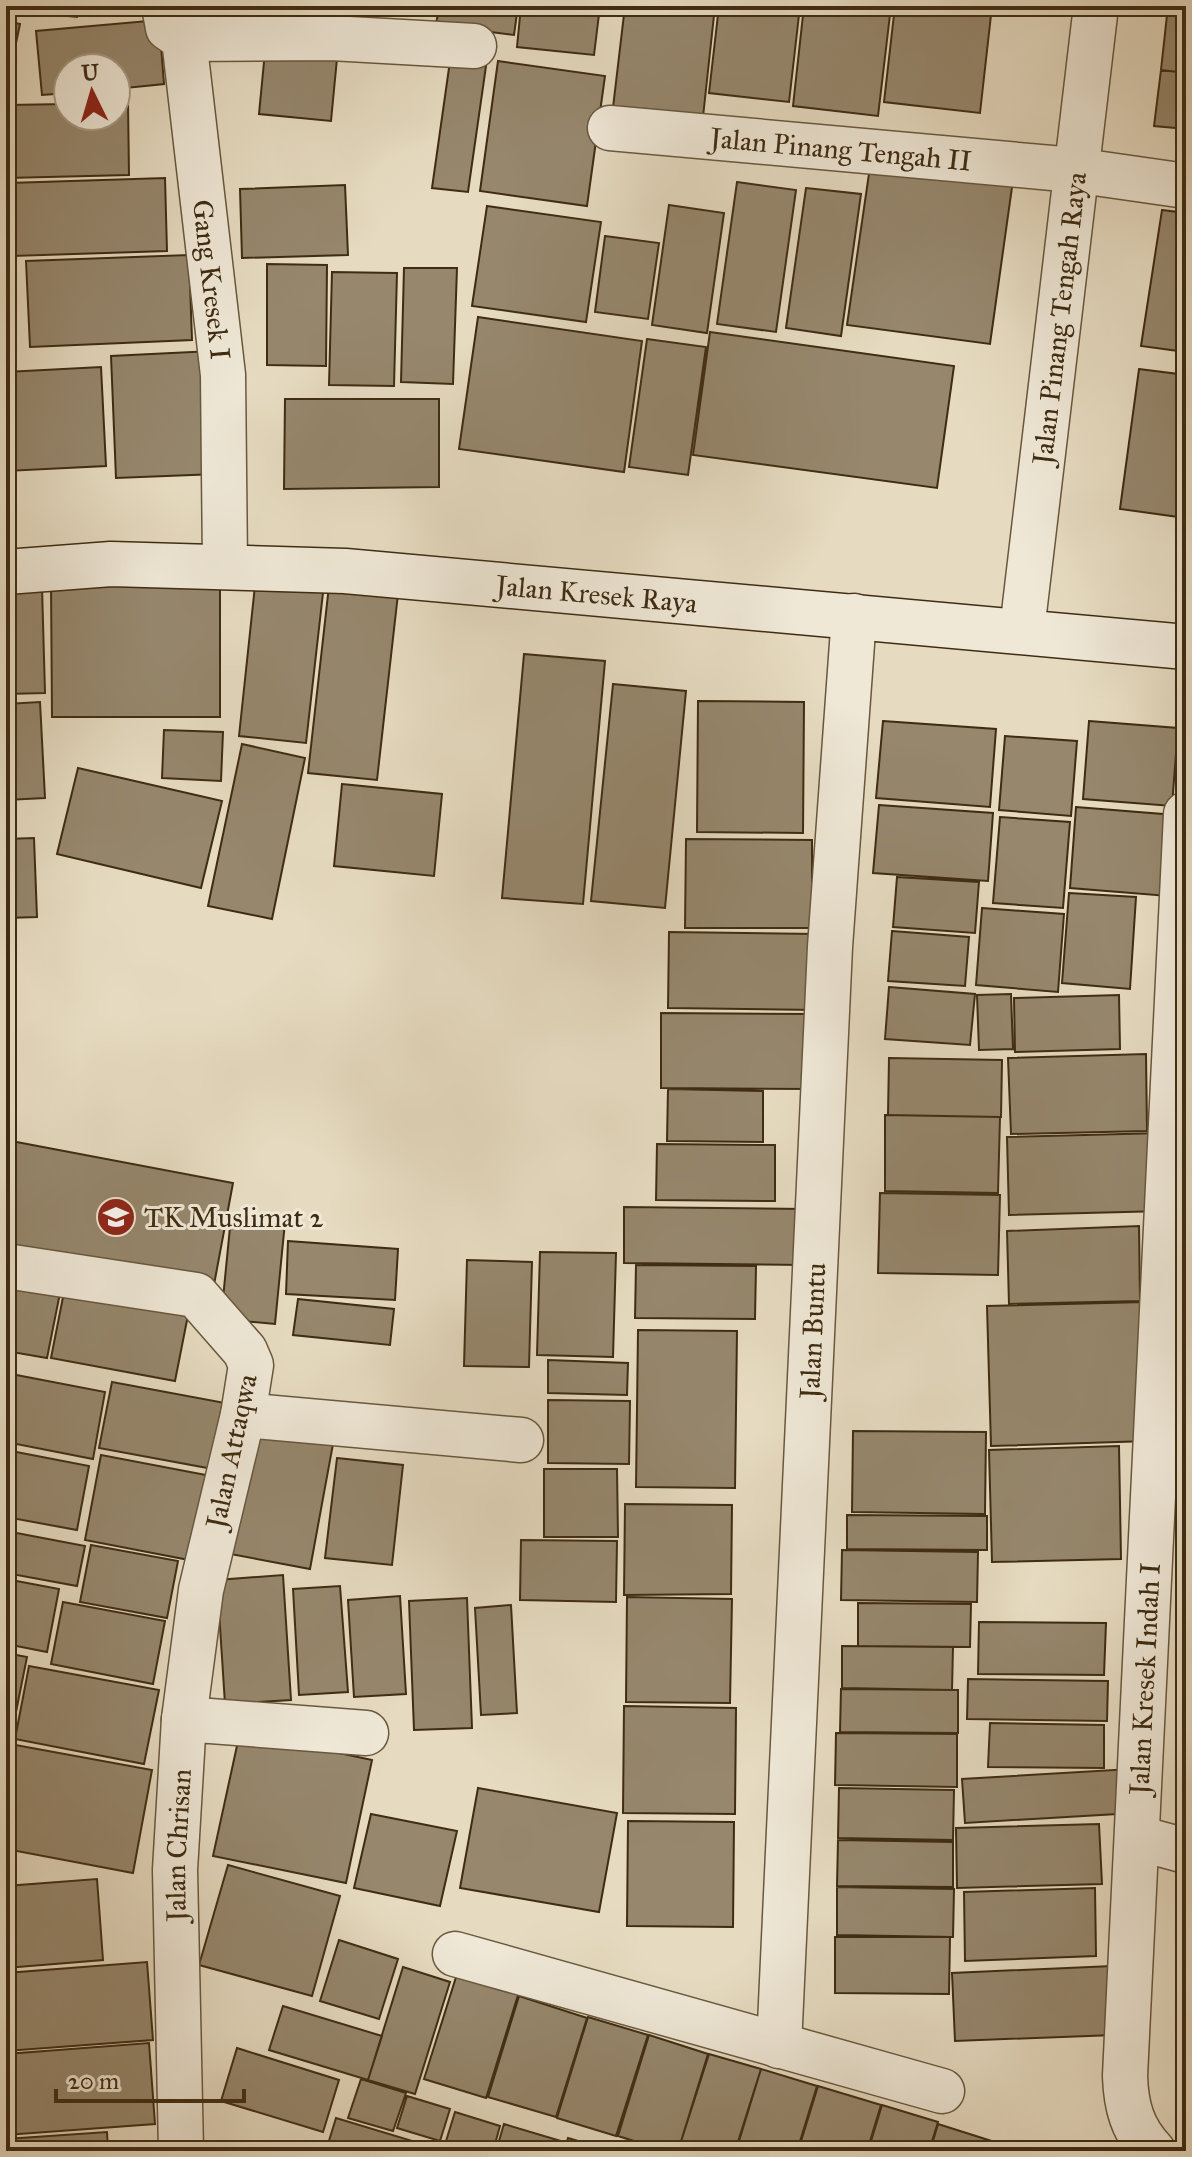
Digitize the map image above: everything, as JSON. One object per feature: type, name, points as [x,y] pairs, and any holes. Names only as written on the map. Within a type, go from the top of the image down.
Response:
[{"type":"street","name":"Jalan Pinang Tengah Raya","points":[[1022,630],[1074,170],[1096,6]]},
{"type":"street","points":[[174,22],[331,38],[474,46]]},
{"type":"street","name":"Gang Kresek I","points":[[174,22],[223,375],[225,565]]},
{"type":"street","name":"Jalan Pinang Tengah II","points":[[610,128],[1074,170],[1186,186]]},
{"type":"street","name":"Jalan Kresek Raya","points":[[6,572],[111,564],[225,565],[345,571],[1186,647]]},
{"type":"street","name":"Jalan Buntu","points":[[779,2046],[830,947],[854,616]]},
{"type":"street","name":"Jalan Kresek Indah I","points":[[1153,2151],[1141,2138],[1126,2107],[1125,2076],[1186,814]]},
{"type":"street","name":"Jalan Attaqwa","points":[[6,1266],[196,1295],[245,1351],[251,1365],[243,1415],[201,1590],[184,1719]]},
{"type":"street","points":[[243,1415],[521,1440]]},
{"type":"street","points":[[184,1719],[366,1733]]},
{"type":"street","name":"Jalan Chrisan","points":[[181,2151],[175,1870],[184,1719]]},
{"type":"street","points":[[1138,1838],[1186,1851]]},
{"type":"street","points":[[455,1954],[942,2091]]},
{"type":"building","points":[[16,6],[78,6],[77,17],[16,11]]},
{"type":"building","points":[[91,6],[148,6],[148,12],[91,12]]},
{"type":"building","points":[[347,6],[435,6],[433,16]]},
{"type":"building","points":[[439,6],[518,6],[514,35],[436,25]]},
{"type":"building","points":[[521,6],[600,6],[594,55],[517,47]]},
{"type":"building","points":[[625,6],[715,6],[702,126],[612,116]]},
{"type":"building","points":[[719,6],[800,6],[789,102],[709,93]]},
{"type":"building","points":[[804,6],[891,6],[878,116],[793,106]]},
{"type":"building","points":[[895,6],[992,6],[980,113],[884,102]]},
{"type":"building","points":[[1168,6],[1186,6],[1186,73],[1161,70]]},
{"type":"building","points":[[159,20],[164,84],[132,87],[132,52],[52,52],[52,94],[42,95],[36,31]]},
{"type":"building","points":[[6,21],[20,24],[6,91]]},
{"type":"building","points":[[266,41],[338,48],[331,121],[259,114]]},
{"type":"building","points":[[451,54],[487,59],[468,192],[432,188]]},
{"type":"building","points":[[498,61],[605,76],[587,206],[480,191]]},
{"type":"building","points":[[1161,70],[1186,73],[1186,129],[1154,126]]},
{"type":"building","points":[[52,104],[52,132],[128,132],[129,175],[6,178],[6,105]]},
{"type":"building","points":[[871,160],[1013,180],[990,344],[847,325]]},
{"type":"building","points":[[165,178],[167,251],[12,256],[9,183]]},
{"type":"building","points":[[737,182],[796,190],[776,332],[717,324]]},
{"type":"building","points":[[345,185],[348,255],[242,258],[240,189]]},
{"type":"building","points":[[806,188],[861,194],[841,336],[786,328]]},
{"type":"building","points":[[669,205],[724,213],[707,333],[652,325]]},
{"type":"building","points":[[487,206],[601,222],[586,322],[472,306]]},
{"type":"building","points":[[1162,210],[1186,213],[1186,352],[1141,346]]},
{"type":"building","points":[[605,236],[659,243],[648,319],[595,312]]},
{"type":"building","points":[[189,255],[192,340],[30,347],[26,261]]},
{"type":"building","points":[[267,264],[327,265],[326,366],[267,365]]},
{"type":"building","points":[[404,268],[457,268],[453,384],[401,382]]},
{"type":"building","points":[[332,272],[397,273],[394,386],[329,385]]},
{"type":"building","points":[[478,317],[642,341],[624,472],[459,449]]},
{"type":"building","points":[[710,332],[954,366],[937,488],[693,455]]},
{"type":"building","points":[[647,339],[706,347],[688,475],[629,467]]},
{"type":"building","points":[[212,351],[217,474],[116,478],[111,356]]},
{"type":"building","points":[[101,367],[106,466],[6,471],[6,372]]},
{"type":"building","points":[[1139,369],[1186,375],[1186,518],[1120,509]]},
{"type":"building","points":[[285,399],[439,399],[439,487],[284,489]]},
{"type":"building","points":[[256,576],[324,584],[306,743],[239,736]]},
{"type":"building","points":[[330,577],[399,585],[377,780],[308,773]]},
{"type":"building","points":[[51,584],[220,584],[220,717],[52,717]]},
{"type":"building","points":[[42,587],[45,693],[6,694],[6,588]]},
{"type":"building","points":[[524,654],[605,661],[583,904],[502,898]]},
{"type":"building","points":[[613,684],[686,691],[665,908],[591,901]]},
{"type":"building","points":[[698,701],[804,702],[803,833],[697,832]]},
{"type":"building","points":[[40,702],[45,798],[6,800],[6,704]]},
{"type":"building","points":[[883,721],[996,729],[990,807],[876,798]]},
{"type":"building","points":[[1089,721],[1178,728],[1172,806],[1083,799]]},
{"type":"building","points":[[164,730],[223,732],[221,781],[162,778]]},
{"type":"building","points":[[1005,736],[1077,741],[1071,816],[999,810]]},
{"type":"building","points":[[242,744],[305,758],[272,919],[208,906]]},
{"type":"building","points":[[78,768],[222,801],[201,888],[57,854]]},
{"type":"building","points":[[342,784],[442,794],[434,876],[334,866]]},
{"type":"building","points":[[879,805],[993,813],[988,881],[873,873]]},
{"type":"building","points":[[1076,807],[1175,815],[1168,896],[1070,888]]},
{"type":"building","points":[[1000,817],[1070,822],[1063,908],[993,903]]},
{"type":"building","points":[[34,838],[37,917],[6,918],[6,839]]},
{"type":"building","points":[[686,839],[812,840],[812,928],[685,928]]},
{"type":"building","points":[[897,877],[979,882],[975,933],[893,927]]},
{"type":"building","points":[[1069,893],[1136,897],[1130,989],[1062,983]]},
{"type":"building","points":[[982,908],[1064,914],[1058,992],[976,985]]},
{"type":"building","points":[[892,931],[969,937],[965,986],[888,981]]},
{"type":"building","points":[[669,932],[816,934],[816,1010],[668,1008]]},
{"type":"building","points":[[889,987],[975,994],[970,1045],[885,1039]]},
{"type":"building","points":[[1011,994],[1013,1049],[979,1050],[977,995]]},
{"type":"building","points":[[1119,995],[1120,1049],[1015,1052],[1014,998]]},
{"type":"building","points":[[661,1013],[812,1014],[811,1089],[661,1088]]},
{"type":"building","points":[[1146,1054],[1147,1131],[1011,1134],[1008,1058]]},
{"type":"building","points":[[889,1058],[1002,1060],[1001,1117],[888,1115]]},
{"type":"building","points":[[668,1089],[763,1091],[763,1142],[667,1141]]},
{"type":"building","points":[[885,1115],[1000,1117],[998,1193],[885,1191]]},
{"type":"building","points":[[1162,1133],[1164,1211],[1009,1215],[1007,1137]]},
{"type":"building","name":"TK Muslimat 2","points":[[6,1140],[233,1183],[213,1290],[6,1251]]},
{"type":"building","points":[[657,1144],[775,1145],[775,1201],[656,1200]]},
{"type":"building","points":[[880,1193],[1000,1195],[998,1275],[878,1273]]},
{"type":"building","points":[[624,1207],[805,1209],[803,1265],[624,1263]]},
{"type":"building","points":[[231,1217],[285,1222],[275,1324],[221,1319]]},
{"type":"building","points":[[1139,1226],[1140,1301],[1009,1304],[1007,1231]]},
{"type":"building","points":[[288,1241],[398,1249],[395,1300],[286,1294]]},
{"type":"building","points":[[540,1252],[616,1253],[613,1357],[537,1355]]},
{"type":"building","points":[[467,1260],[532,1262],[529,1367],[464,1366]]},
{"type":"building","points":[[636,1265],[756,1266],[755,1319],[635,1318]]},
{"type":"building","points":[[6,1273],[62,1283],[47,1358],[6,1351]]},
{"type":"building","points":[[65,1287],[189,1310],[175,1381],[51,1358]]},
{"type":"building","points":[[298,1299],[394,1309],[390,1345],[293,1335]]},
{"type":"building","points":[[1145,1302],[1148,1441],[991,1446],[987,1306]]},
{"type":"building","points":[[638,1330],[737,1331],[735,1488],[636,1487]]},
{"type":"building","points":[[548,1360],[628,1363],[627,1395],[548,1393]]},
{"type":"building","points":[[6,1373],[105,1392],[93,1459],[6,1442]]},
{"type":"building","points":[[112,1382],[225,1403],[213,1469],[99,1448]]},
{"type":"building","points":[[548,1400],[630,1401],[629,1464],[548,1463]]},
{"type":"building","points":[[252,1417],[335,1433],[310,1569],[225,1553]]},
{"type":"building","points":[[853,1431],[986,1432],[985,1514],[852,1512]]},
{"type":"building","points":[[1119,1446],[1121,1559],[992,1562],[989,1450]]},
{"type":"building","points":[[6,1450],[89,1466],[77,1530],[6,1517]]},
{"type":"building","points":[[101,1455],[206,1475],[189,1560],[85,1540]]},
{"type":"building","points":[[337,1458],[403,1465],[392,1565],[325,1558]]},
{"type":"building","points":[[544,1469],[617,1469],[618,1537],[544,1537]]},
{"type":"building","points":[[625,1504],[732,1505],[731,1594],[624,1595]]},
{"type":"building","points":[[847,1515],[987,1516],[987,1550],[847,1549]]},
{"type":"building","points":[[6,1531],[85,1546],[77,1586],[6,1573]]},
{"type":"building","points":[[521,1540],[617,1541],[616,1602],[520,1600]]},
{"type":"building","points":[[91,1545],[178,1561],[167,1618],[80,1602]]},
{"type":"building","points":[[842,1550],[978,1552],[977,1602],[841,1600]]},
{"type":"building","points":[[283,1575],[291,1700],[225,1704],[217,1580]]},
{"type":"building","points":[[6,1579],[59,1589],[47,1652],[6,1644]]},
{"type":"building","points":[[340,1586],[348,1692],[299,1695],[293,1589]]},
{"type":"building","points":[[400,1596],[406,1694],[354,1697],[348,1600]]},
{"type":"building","points":[[627,1597],[732,1599],[730,1703],[626,1702]]},
{"type":"building","points":[[467,1598],[472,1728],[414,1730],[409,1601]]},
{"type":"building","points":[[63,1602],[165,1621],[153,1684],[51,1664]]},
{"type":"building","points":[[858,1603],[971,1604],[970,1647],[858,1646]]},
{"type":"building","points":[[511,1605],[517,1713],[481,1715],[475,1608]]},
{"type":"building","points":[[979,1622],[1106,1623],[1104,1675],[978,1674]]},
{"type":"building","points":[[842,1646],[953,1647],[952,1690],[842,1688]]},
{"type":"building","points":[[6,1653],[27,1657],[11,1737],[6,1736]]},
{"type":"building","points":[[29,1666],[159,1690],[144,1764],[15,1739]]},
{"type":"building","points":[[968,1679],[1108,1681],[1107,1721],[967,1719]]},
{"type":"building","points":[[841,1689],[958,1690],[958,1733],[840,1732]]},
{"type":"building","points":[[624,1706],[736,1708],[735,1814],[623,1813]]},
{"type":"building","points":[[990,1723],[1104,1725],[1104,1768],[988,1767]]},
{"type":"building","points":[[240,1732],[372,1760],[346,1883],[213,1856]]},
{"type":"building","points":[[836,1733],[957,1734],[957,1787],[835,1785]]},
{"type":"building","points":[[10,1744],[152,1770],[133,1873],[6,1849],[6,1765]]},
{"type":"building","points":[[1131,1769],[1134,1813],[965,1823],[962,1779]]},
{"type":"building","points":[[478,1788],[617,1813],[599,1912],[460,1888]]},
{"type":"building","points":[[839,1788],[954,1790],[953,1840],[838,1838]]},
{"type":"building","points":[[371,1814],[457,1831],[440,1906],[354,1888]]},
{"type":"building","points":[[628,1821],[734,1822],[733,1927],[627,1926]]},
{"type":"building","points":[[1099,1824],[1102,1884],[957,1888],[956,1828]]},
{"type":"building","points":[[838,1840],[953,1842],[953,1887],[837,1886]]},
{"type":"building","points":[[228,1865],[340,1896],[312,1996],[199,1965]]},
{"type":"building","points":[[97,1879],[103,1960],[6,1968],[6,1886]]},
{"type":"building","points":[[837,1887],[954,1889],[953,1937],[837,1935]]},
{"type":"building","points":[[1095,1888],[1096,1956],[965,1961],[964,1892]]},
{"type":"building","points":[[835,1937],[950,1937],[949,1994],[835,1993]]},
{"type":"building","points":[[339,1940],[398,1959],[379,2019],[320,2001]]},
{"type":"building","points":[[147,1962],[153,2040],[6,2051],[6,1973]]},
{"type":"building","points":[[1112,1966],[1114,2035],[955,2041],[952,1973]]},
{"type":"building","points":[[403,1967],[450,1982],[415,2094],[368,2080]]},
{"type":"building","points":[[457,1974],[519,1992],[486,2098],[424,2079]]},
{"type":"building","points":[[519,1996],[587,2018],[556,2117],[488,2097]]},
{"type":"building","points":[[283,2006],[382,2036],[368,2080],[269,2050]]},
{"type":"building","points":[[588,2017],[648,2035],[616,2136],[557,2118]]},
{"type":"building","points":[[649,2035],[708,2054],[678,2151],[666,2151],[618,2136]]},
{"type":"building","points":[[149,2043],[155,2124],[6,2135],[6,2054]]},
{"type":"building","points":[[237,2048],[339,2080],[323,2132],[221,2101]]},
{"type":"building","points":[[709,2054],[761,2069],[735,2151],[678,2151]]},
{"type":"building","points":[[761,2069],[817,2086],[797,2151],[736,2151]]},
{"type":"building","points":[[361,2079],[406,2093],[393,2131],[348,2118]]},
{"type":"building","points":[[818,2086],[881,2105],[867,2151],[798,2151]]},
{"type":"building","points":[[407,2096],[450,2109],[440,2141],[397,2128]]},
{"type":"building","points":[[882,2105],[938,2122],[929,2151],[868,2151]]},
{"type":"building","points":[[455,2112],[500,2126],[493,2151],[443,2151]]},
{"type":"building","points":[[336,2118],[439,2149],[349,2151],[328,2144]]},
{"type":"building","points":[[504,2124],[564,2142],[561,2151],[496,2151]]},
{"type":"building","points":[[938,2124],[1001,2144],[999,2151],[930,2151]]},
{"type":"building","points":[[107,2132],[108,2151],[6,2151],[6,2139]]},
{"type":"building","points":[[568,2138],[612,2151],[564,2151]]},
{"type":"place","name":"TK Muslimat 2","points":[[116,1217]]}]
